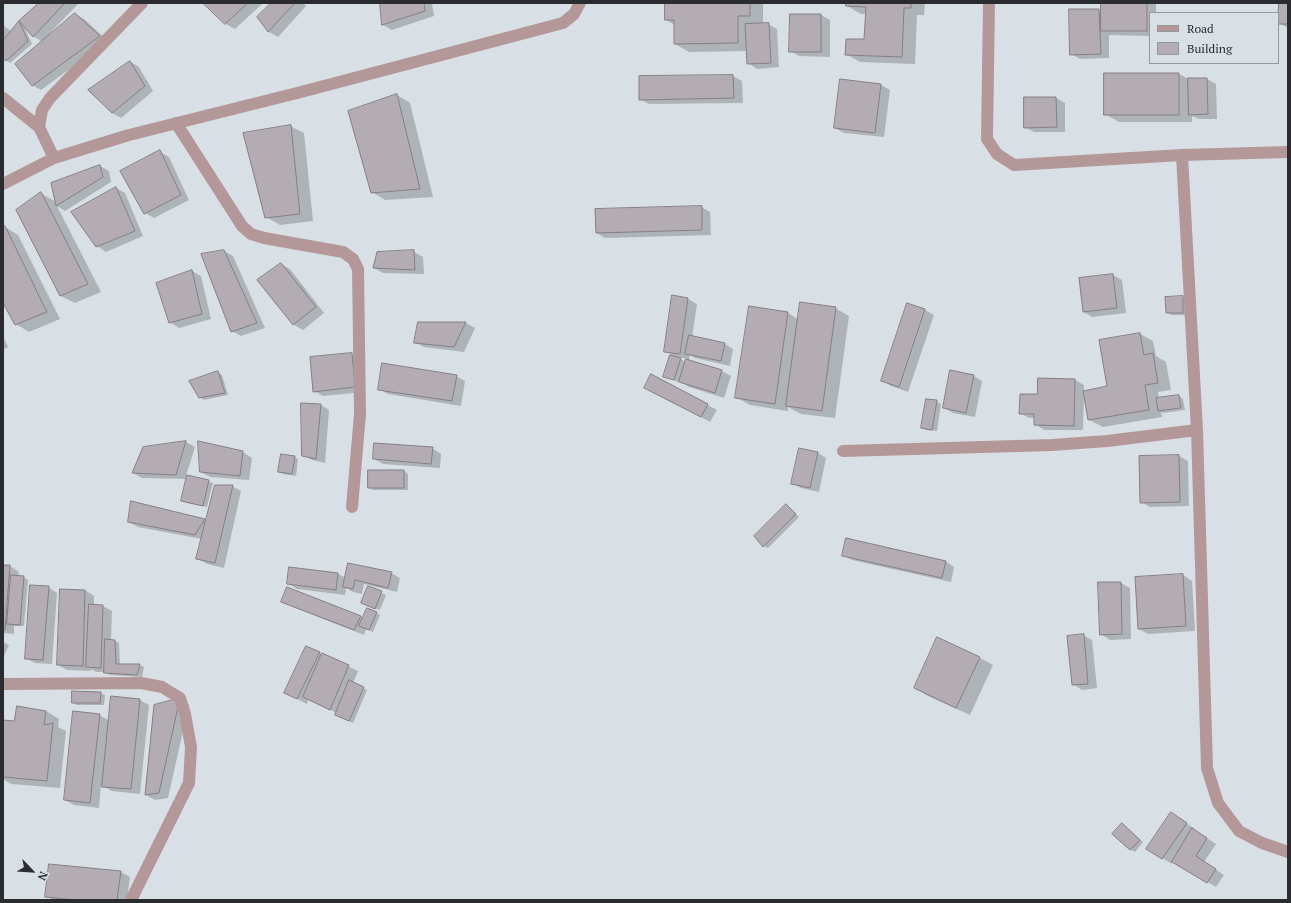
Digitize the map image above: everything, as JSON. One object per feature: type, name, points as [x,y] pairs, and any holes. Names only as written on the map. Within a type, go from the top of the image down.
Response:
[{"type":"street","points":[[39,127],[42,110],[50,98],[142,3]]},
{"type":"street","points":[[3,184],[54,158],[129,135],[301,92],[563,23],[574,14],[580,3]]},
{"type":"street","points":[[989,3],[987,139],[998,154],[1014,164],[1182,155],[1288,152]]},
{"type":"street","points":[[3,98],[39,127],[54,158]]},
{"type":"street","points":[[176,123],[242,226],[251,234],[264,238],[343,252],[353,259],[358,269],[360,406],[352,507]]},
{"type":"street","points":[[1182,155],[1197,430],[1207,768],[1218,803],[1239,831],[1262,843],[1288,852]]},
{"type":"street","points":[[843,451],[1052,445],[1107,441],[1197,430]]},
{"type":"street","points":[[3,684],[141,683],[162,687],[180,698],[185,714],[191,747],[189,783],[131,900]]},
{"type":"building","points":[[39,3],[65,3],[33,37],[19,21]]},
{"type":"building","points":[[203,3],[248,3],[225,24]]},
{"type":"building","points":[[271,3],[295,3],[268,32],[257,17]]},
{"type":"building","points":[[380,3],[424,3],[425,11],[382,25]]},
{"type":"building","points":[[665,3],[750,3],[750,16],[738,16],[738,43],[674,44],[674,20],[665,20]]},
{"type":"building","points":[[846,3],[911,3],[911,8],[904,8],[902,57],[845,55],[846,39],[864,39],[866,7],[846,6]]},
{"type":"building","points":[[1101,3],[1147,3],[1147,31],[1101,31]]},
{"type":"building","points":[[1279,3],[1288,3],[1288,24],[1279,24]]},
{"type":"building","points":[[1069,9],[1099,9],[1101,54],[1070,55]]},
{"type":"building","points":[[75,13],[100,36],[32,86],[15,64]]},
{"type":"building","points":[[790,14],[821,14],[821,52],[789,52]]},
{"type":"building","points":[[19,21],[28,41],[6,61],[3,58],[3,41]]},
{"type":"building","points":[[769,23],[771,63],[747,64],[745,24]]},
{"type":"building","points":[[130,61],[145,86],[112,113],[88,90]]},
{"type":"building","points":[[1104,73],[1179,73],[1179,115],[1104,115]]},
{"type":"building","points":[[733,75],[734,98],[639,100],[639,76]]},
{"type":"building","points":[[1188,78],[1207,78],[1208,114],[1189,115]]},
{"type":"building","points":[[840,79],[881,84],[875,133],[834,128]]},
{"type":"building","points":[[397,94],[420,189],[371,193],[348,111]]},
{"type":"building","points":[[1024,97],[1056,97],[1057,127],[1024,128]]},
{"type":"building","points":[[291,125],[300,214],[265,218],[243,133]]},
{"type":"building","points":[[160,150],[181,195],[144,214],[120,171]]},
{"type":"building","points":[[100,165],[103,177],[56,206],[51,183]]},
{"type":"building","points":[[116,187],[135,231],[96,247],[71,212]]},
{"type":"building","points":[[41,192],[88,284],[60,296],[16,210]]},
{"type":"building","points":[[702,206],[702,230],[596,233],[595,209]]},
{"type":"building","points":[[5,226],[47,312],[15,325],[3,303],[3,227]]},
{"type":"building","points":[[224,250],[257,323],[231,332],[201,254]]},
{"type":"building","points":[[414,250],[415,270],[373,268],[377,252]]},
{"type":"building","points":[[281,263],[316,307],[293,325],[257,280]]},
{"type":"building","points":[[192,270],[202,314],[169,323],[156,283]]},
{"type":"building","points":[[1113,274],[1117,308],[1083,312],[1079,278]]},
{"type":"building","points":[[672,295],[688,298],[680,354],[664,352]]},
{"type":"building","points":[[1183,296],[1183,313],[1166,313],[1165,297]]},
{"type":"building","points":[[800,302],[836,307],[822,411],[786,406]]},
{"type":"building","points":[[907,303],[925,309],[899,387],[881,381]]},
{"type":"building","points":[[749,306],[788,312],[775,404],[735,398]]},
{"type":"building","points":[[418,322],[466,322],[454,347],[414,343]]},
{"type":"building","points":[[1140,333],[1144,355],[1153,353],[1158,383],[1145,385],[1149,410],[1088,420],[1083,391],[1107,386],[1099,340]]},
{"type":"building","points":[[689,335],[725,343],[721,361],[685,354]]},
{"type":"building","points":[[352,353],[355,387],[313,392],[310,357]]},
{"type":"building","points":[[670,355],[681,358],[674,380],[663,377]]},
{"type":"building","points":[[686,359],[722,370],[715,393],[679,382]]},
{"type":"building","points":[[382,363],[457,375],[452,401],[378,390]]},
{"type":"building","points":[[950,370],[974,375],[966,413],[943,408]]},
{"type":"building","points":[[218,371],[225,393],[199,398],[189,381]]},
{"type":"building","points":[[651,374],[708,404],[701,417],[644,388]]},
{"type":"building","points":[[1038,378],[1075,379],[1074,426],[1034,425],[1034,414],[1019,414],[1020,394],[1037,394]]},
{"type":"building","points":[[1179,395],[1181,408],[1158,411],[1156,398]]},
{"type":"building","points":[[926,399],[937,400],[932,430],[921,428]]},
{"type":"building","points":[[301,403],[321,404],[316,459],[302,456]]},
{"type":"building","points":[[186,441],[176,475],[132,473],[143,447]]},
{"type":"building","points":[[198,441],[243,451],[240,476],[200,472]]},
{"type":"building","points":[[374,443],[433,447],[431,464],[373,459]]},
{"type":"building","points":[[799,448],[818,452],[810,488],[791,484]]},
{"type":"building","points":[[281,454],[295,456],[292,474],[278,472]]},
{"type":"building","points":[[1179,455],[1180,502],[1140,503],[1139,456]]},
{"type":"building","points":[[368,470],[404,470],[404,488],[368,488]]},
{"type":"building","points":[[187,475],[209,480],[203,506],[181,501]]},
{"type":"building","points":[[215,485],[233,485],[215,563],[196,559]]},
{"type":"building","points":[[131,501],[205,519],[195,535],[128,522]]},
{"type":"building","points":[[786,504],[796,514],[763,547],[754,536]]},
{"type":"building","points":[[846,538],[946,561],[942,578],[842,556]]},
{"type":"building","points":[[348,563],[392,572],[388,588],[355,580],[353,589],[343,587]]},
{"type":"building","points":[[3,565],[10,565],[5,630],[3,629]]},
{"type":"building","points":[[289,567],[338,573],[336,590],[287,584]]},
{"type":"building","points":[[1183,574],[1186,626],[1138,629],[1135,577]]},
{"type":"building","points":[[11,575],[24,576],[20,625],[7,624]]},
{"type":"building","points":[[1098,582],[1121,582],[1122,634],[1100,635]]},
{"type":"building","points":[[30,585],[49,586],[43,660],[25,659]]},
{"type":"building","points":[[368,586],[382,591],[375,609],[361,603]]},
{"type":"building","points":[[287,587],[361,616],[354,630],[281,602]]},
{"type":"building","points":[[60,589],[85,590],[83,666],[57,665]]},
{"type":"building","points":[[89,604],[103,605],[101,668],[86,667]]},
{"type":"building","points":[[367,608],[377,612],[369,630],[359,626]]},
{"type":"building","points":[[1084,634],[1088,684],[1072,685],[1067,636]]},
{"type":"building","points":[[937,637],[980,657],[956,708],[914,688]]},
{"type":"building","points":[[105,639],[115,640],[116,664],[140,664],[137,675],[104,673]]},
{"type":"building","points":[[306,646],[320,652],[297,699],[284,693]]},
{"type":"building","points":[[322,653],[349,665],[330,710],[303,697]]},
{"type":"building","points":[[349,680],[364,687],[349,721],[335,715]]},
{"type":"building","points":[[72,691],[101,692],[100,703],[72,703]]},
{"type":"building","points":[[111,696],[140,699],[131,789],[102,787]]},
{"type":"building","points":[[180,698],[159,793],[145,795],[154,705]]},
{"type":"building","points":[[17,706],[46,711],[44,725],[53,723],[47,781],[3,777],[3,720],[14,721]]},
{"type":"building","points":[[73,711],[100,714],[90,803],[64,800]]},
{"type":"building","points":[[1171,812],[1187,823],[1162,859],[1146,849]]},
{"type":"building","points":[[1122,823],[1140,840],[1130,850],[1112,834]]},
{"type":"building","points":[[1192,828],[1207,838],[1196,856],[1216,869],[1207,883],[1172,862]]},
{"type":"building","points":[[49,864],[121,871],[117,900],[75,900],[45,897]]}]
